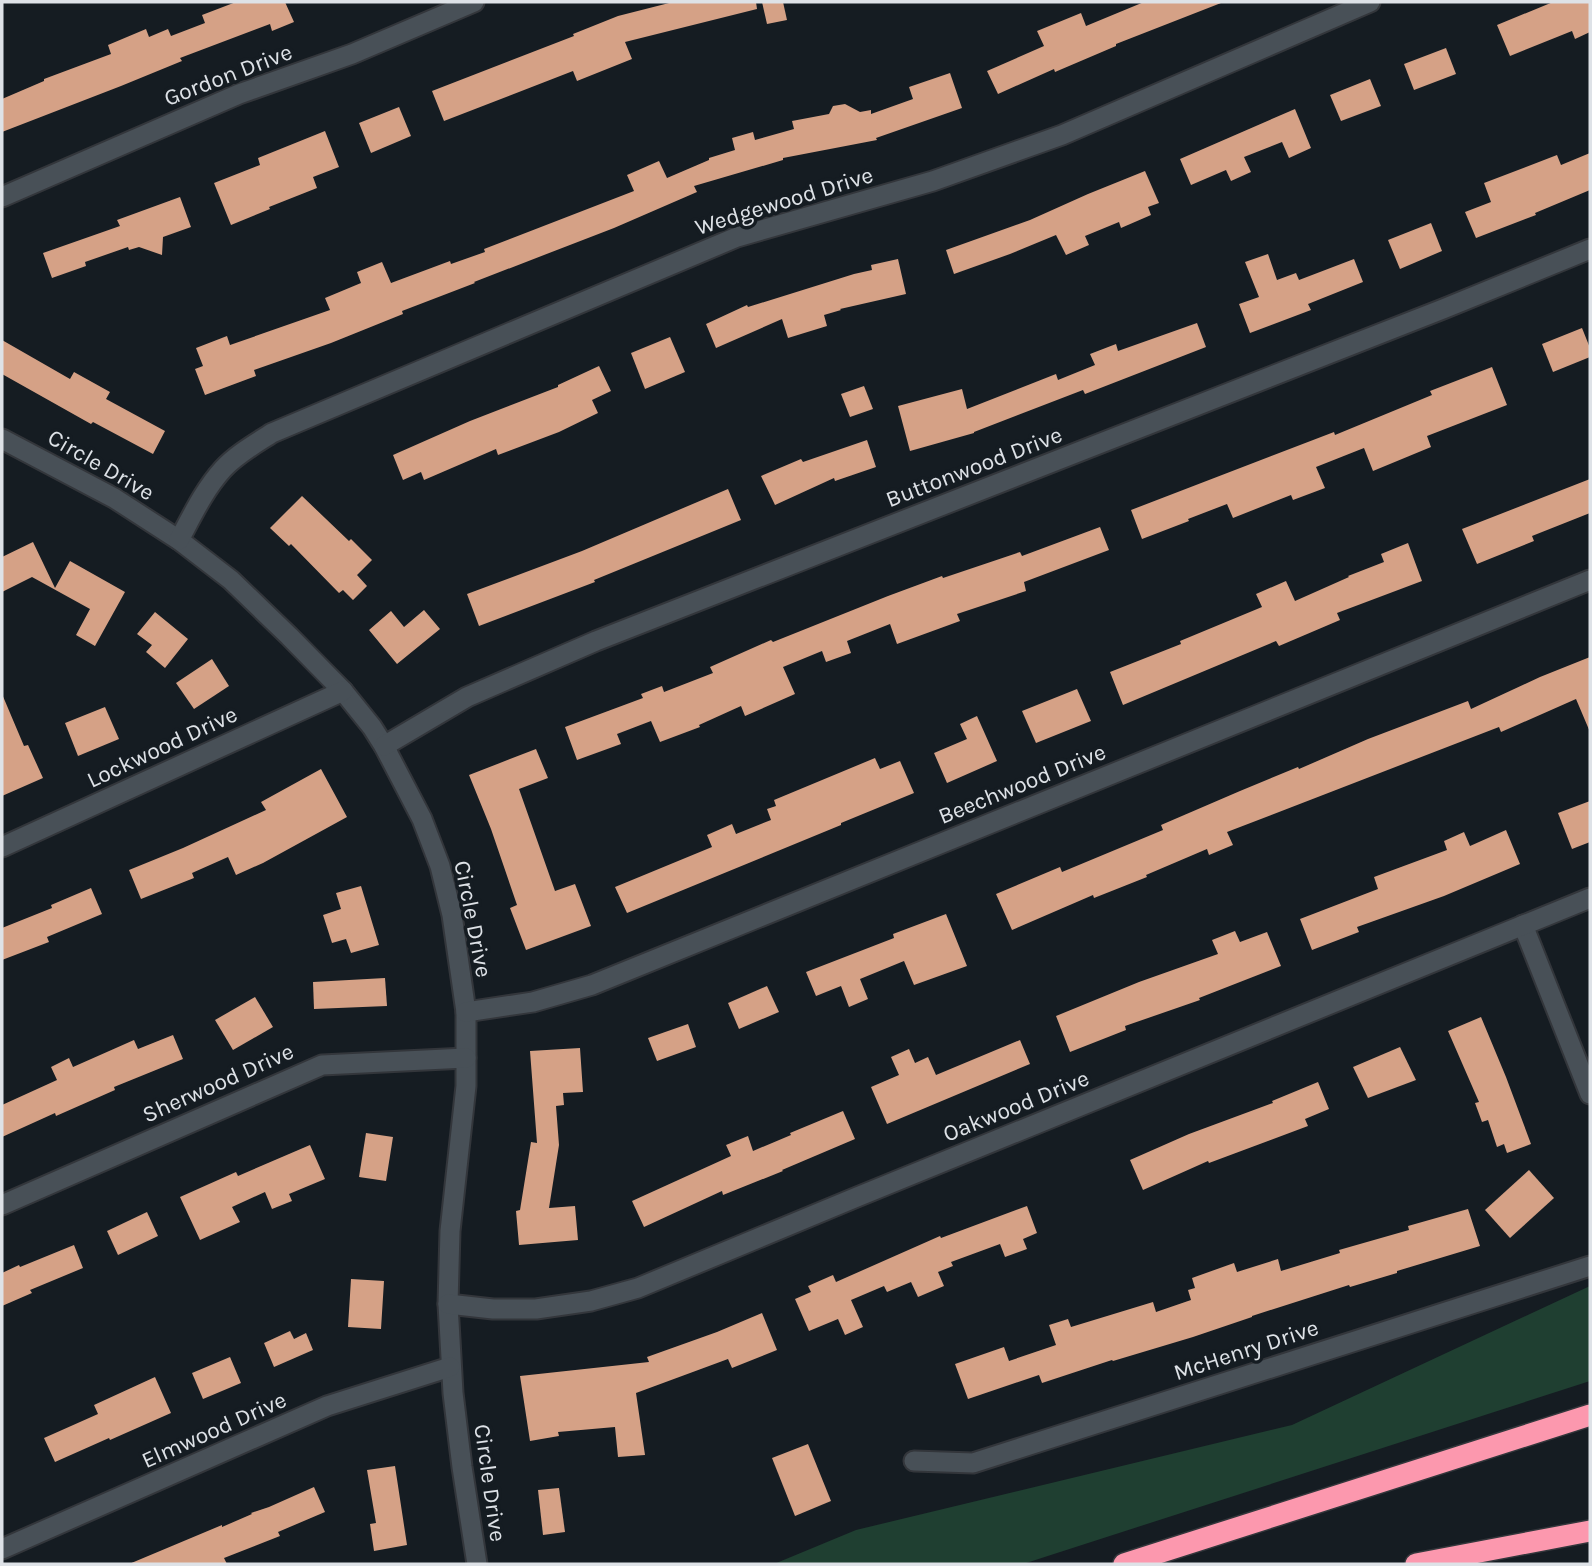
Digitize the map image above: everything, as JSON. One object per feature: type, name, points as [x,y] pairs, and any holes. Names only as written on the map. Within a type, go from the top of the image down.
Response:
[{"type":"highway","points":[[1124,1564],[1590,1415]]},
{"type":"highway","points":[[1416,1564],[1590,1531]]},
{"type":"street","name":"Gordon Drive","points":[[2,197],[239,94],[352,54],[474,2]]},
{"type":"street","name":"Wedgewood Drive","points":[[179,540],[203,496],[223,469],[246,449],[272,433],[737,237],[933,181],[1062,135],[1370,2]]},
{"type":"street","name":"Buttonwood Drive","points":[[384,746],[467,697],[596,641],[1590,249]]},
{"type":"street","name":"Circle Drive","points":[[2,439],[114,498],[179,540],[231,580],[343,691],[372,727],[422,819],[440,866],[452,915],[466,1012],[466,1086],[450,1231],[448,1304],[450,1367],[477,1564]]},
{"type":"street","name":"Beechwood Drive","points":[[466,1012],[533,1002],[592,985],[1590,580]]},
{"type":"street","name":"Lockwood Drive","points":[[2,847],[343,691]]},
{"type":"street","name":"Oakwood Drive","points":[[448,1304],[493,1309],[536,1309],[591,1301],[638,1288],[1590,898]]},
{"type":"street","points":[[1523,925],[1590,1094]]},
{"type":"street","name":"Sherwood Drive","points":[[2,1205],[321,1065],[466,1058]]},
{"type":"street","name":"McHenry Drive","points":[[914,1461],[972,1464],[1590,1266]]},
{"type":"street","name":"Elmwood Drive","points":[[2,1549],[327,1406],[450,1367]]},
{"type":"green space","points":[[1590,1286],[1590,1381],[1023,1564],[774,1564],[856,1530],[1292,1425]]},
{"type":"building","points":[[236,2],[285,2],[294,22],[272,31],[270,24],[180,58],[182,61],[2,132],[2,99],[44,79],[111,54],[108,45],[146,29],[149,37],[168,29],[171,36],[205,23],[202,15]]},
{"type":"building","points":[[673,2],[756,2],[757,9],[625,42],[632,59],[577,81],[573,71],[444,121],[432,91],[618,16]]},
{"type":"building","points":[[762,2],[783,2],[787,20],[767,24]]},
{"type":"building","points":[[1144,2],[1221,3],[998,94],[987,71],[1044,46],[1037,31],[1081,13],[1086,26]]},
{"type":"building","points":[[1553,2],[1590,2],[1590,32],[1575,39],[1572,31],[1510,56],[1497,25]]},
{"type":"building","points":[[1446,48],[1456,74],[1414,90],[1404,64]]},
{"type":"building","points":[[950,73],[962,108],[876,138],[877,140],[783,158],[694,186],[697,192],[614,228],[402,311],[403,314],[331,343],[254,370],[256,376],[205,395],[195,369],[203,366],[196,348],[227,336],[230,345],[330,310],[325,298],[361,283],[357,272],[382,262],[391,283],[450,261],[451,264],[634,191],[627,175],[659,161],[667,178],[709,158],[735,150],[732,138],[753,132],[755,140],[794,129],[792,121],[829,114],[833,106],[845,104],[860,112],[871,110],[871,114],[913,99],[909,87]]},
{"type":"building","points":[[1370,79],[1381,106],[1341,121],[1330,95]]},
{"type":"building","points":[[399,107],[411,136],[371,153],[359,123]]},
{"type":"building","points":[[1295,109],[1311,148],[1289,158],[1282,142],[1244,157],[1251,172],[1231,181],[1226,170],[1191,185],[1180,159]]},
{"type":"building","points":[[325,131],[339,167],[313,177],[317,188],[231,225],[214,183],[260,165],[258,158]]},
{"type":"building","points":[[1590,153],[1590,190],[1476,238],[1465,212],[1491,202],[1484,183],[1557,155],[1561,165]]},
{"type":"building","points":[[1145,171],[1159,203],[1148,207],[1151,215],[1121,228],[1119,222],[1085,236],[1089,245],[1066,255],[1056,235],[954,274],[946,250],[1030,220]]},
{"type":"building","points":[[180,197],[191,227],[163,237],[162,255],[139,247],[129,250],[128,247],[85,262],[86,266],[52,278],[43,253],[120,226],[117,220]]},
{"type":"building","points":[[1431,223],[1442,251],[1400,269],[1388,240]]},
{"type":"building","points":[[1268,254],[1277,280],[1296,273],[1299,280],[1354,259],[1363,282],[1308,304],[1311,310],[1250,333],[1239,304],[1259,297],[1245,262]]},
{"type":"building","points":[[898,259],[906,294],[824,315],[827,326],[788,338],[782,319],[716,348],[706,324],[747,305],[748,307],[872,270],[871,265]]},
{"type":"building","points":[[1197,323],[1206,347],[1085,394],[1083,390],[974,433],[910,451],[898,406],[962,389],[967,409],[1056,374],[1058,380],[1095,365],[1090,354],[1116,344],[1118,351]]},
{"type":"building","points":[[1582,328],[1590,348],[1590,357],[1553,372],[1542,344]]},
{"type":"building","points":[[670,337],[685,372],[645,389],[631,353]]},
{"type":"building","points":[[2,340],[70,379],[74,372],[110,392],[106,399],[165,431],[153,454],[93,422],[91,424],[2,374]]},
{"type":"building","points":[[599,366],[611,391],[592,400],[598,413],[559,432],[498,455],[496,449],[424,480],[421,472],[403,480],[393,455],[558,387]]},
{"type":"building","points":[[1492,367],[1507,405],[1427,436],[1431,447],[1373,471],[1364,448],[1316,467],[1325,488],[1293,500],[1291,495],[1233,518],[1227,504],[1142,539],[1131,510],[1334,432],[1335,435],[1432,395],[1430,391]]},
{"type":"building","points":[[864,386],[873,409],[850,417],[841,394]]},
{"type":"building","points":[[867,440],[876,467],[835,481],[834,478],[775,505],[761,476],[801,459],[803,462]]},
{"type":"building","points":[[1590,479],[1590,513],[1532,536],[1534,541],[1477,564],[1462,529]]},
{"type":"building","points":[[728,489],[741,520],[594,580],[595,582],[479,626],[467,594],[582,551]]},
{"type":"building","points":[[302,496],[372,560],[357,575],[367,586],[353,600],[343,590],[339,593],[291,544],[289,546],[270,528]]},
{"type":"building","points":[[1100,527],[1109,550],[1024,582],[1026,591],[957,614],[960,621],[897,644],[890,624],[847,641],[851,653],[826,662],[822,651],[783,667],[795,694],[745,716],[741,706],[699,725],[700,727],[660,742],[651,721],[617,734],[621,744],[577,760],[565,727],[643,698],[641,694],[662,686],[664,692],[713,673],[710,667],[771,640],[773,642],[888,596],[1020,552],[1022,556]]},
{"type":"building","points":[[33,542],[55,588],[70,561],[125,592],[95,646],[76,635],[90,609],[32,577],[2,592],[2,557]]},
{"type":"building","points":[[1408,543],[1422,581],[1337,613],[1340,620],[1279,646],[1276,641],[1123,705],[1110,672],[1181,644],[1180,641],[1262,607],[1256,594],[1286,581],[1295,601],[1384,562],[1381,554]]},
{"type":"building","points":[[424,610],[440,629],[397,664],[369,630],[391,611],[404,627]]},
{"type":"building","points":[[155,612],[188,639],[165,668],[146,652],[152,645],[137,634]]},
{"type":"building","points":[[1590,657],[1590,732],[1576,699],[1501,732],[1499,727],[1227,832],[1233,845],[1209,855],[1207,849],[1146,875],[1147,877],[1094,898],[1093,895],[1012,930],[996,894],[1060,867],[1062,872],[1163,830],[1161,825],[1368,739],[1468,701],[1471,709]]},
{"type":"building","points":[[212,659],[229,686],[194,709],[176,683]]},
{"type":"building","points":[[1077,689],[1091,721],[1036,743],[1022,711]]},
{"type":"building","points":[[2,694],[24,746],[28,745],[43,778],[2,796]]},
{"type":"building","points":[[105,707],[119,739],[78,756],[65,723]]},
{"type":"building","points":[[977,716],[997,761],[947,783],[934,753],[967,739],[960,724]]},
{"type":"building","points":[[536,749],[548,778],[519,789],[555,891],[575,884],[591,926],[526,950],[510,908],[517,905],[469,775]]},
{"type":"building","points":[[875,758],[880,769],[900,761],[914,793],[627,913],[615,887],[712,847],[707,835],[732,824],[736,834],[771,820],[767,809],[776,806],[774,800]]},
{"type":"building","points":[[321,769],[347,817],[236,875],[228,857],[192,873],[194,878],[141,899],[129,870],[266,810],[261,802]]},
{"type":"building","points":[[1590,801],[1590,842],[1572,849],[1558,813]]},
{"type":"building","points":[[1506,830],[1520,864],[1444,896],[1357,927],[1359,932],[1312,950],[1300,919],[1378,889],[1374,877],[1447,850],[1444,841],[1464,832],[1470,846]]},
{"type":"building","points":[[361,886],[379,945],[351,953],[346,939],[332,943],[323,915],[341,909],[336,893]]},
{"type":"building","points":[[91,888],[102,914],[47,937],[49,942],[2,960],[2,928],[52,908],[51,905]]},
{"type":"building","points":[[946,914],[967,966],[914,985],[904,961],[860,979],[868,999],[849,1007],[841,986],[816,996],[806,972],[894,938],[893,934]]},
{"type":"building","points":[[1235,931],[1240,942],[1267,932],[1281,966],[1199,998],[1200,1000],[1125,1026],[1126,1030],[1070,1052],[1056,1016],[1218,954],[1212,940]]},
{"type":"building","points":[[385,978],[387,1006],[314,1009],[313,982]]},
{"type":"building","points":[[767,986],[779,1012],[739,1029],[728,1003]]},
{"type":"building","points":[[255,997],[273,1027],[233,1050],[215,1020]]},
{"type":"building","points":[[1481,1017],[1531,1144],[1507,1153],[1504,1144],[1497,1147],[1488,1120],[1482,1122],[1475,1103],[1479,1102],[1448,1031]]},
{"type":"building","points":[[688,1024],[696,1047],[657,1061],[648,1038]]},
{"type":"building","points":[[173,1035],[183,1059],[2,1137],[2,1105],[57,1080],[51,1067],[69,1058],[73,1067],[134,1040],[138,1049]]},
{"type":"building","points":[[1020,1040],[1030,1064],[887,1124],[871,1087],[899,1075],[891,1057],[909,1049],[915,1063],[928,1057],[936,1075]]},
{"type":"building","points":[[1400,1047],[1416,1080],[1368,1098],[1353,1067]]},
{"type":"building","points":[[580,1048],[583,1092],[563,1093],[564,1105],[556,1106],[559,1145],[549,1208],[575,1206],[578,1240],[519,1245],[516,1211],[520,1210],[531,1142],[537,1143],[530,1051]]},
{"type":"building","points":[[1318,1082],[1329,1109],[1305,1119],[1308,1126],[1209,1163],[1208,1161],[1143,1190],[1130,1160],[1189,1134],[1273,1103],[1272,1101]]},
{"type":"building","points":[[843,1111],[855,1139],[723,1195],[722,1191],[644,1227],[632,1201],[731,1156],[726,1145],[748,1136],[753,1151]]},
{"type":"building","points":[[366,1133],[393,1137],[386,1181],[359,1177]]},
{"type":"building","points":[[310,1145],[325,1179],[289,1194],[292,1201],[272,1209],[265,1192],[232,1207],[240,1222],[200,1240],[180,1197],[236,1172],[238,1176]]},
{"type":"building","points":[[1529,1170],[1554,1198],[1510,1238],[1485,1210]]},
{"type":"building","points":[[1027,1206],[1037,1233],[1023,1239],[1027,1249],[1005,1257],[1000,1244],[951,1262],[953,1266],[938,1272],[944,1286],[918,1297],[911,1282],[887,1292],[884,1286],[851,1300],[863,1327],[845,1335],[838,1319],[809,1331],[795,1299],[811,1292],[808,1286],[833,1275],[836,1282],[940,1236],[941,1238]]},
{"type":"building","points":[[1468,1209],[1480,1246],[1042,1383],[1039,1375],[968,1399],[955,1364],[1004,1347],[1009,1361],[1056,1345],[1049,1325],[1068,1319],[1071,1327],[1153,1302],[1156,1312],[1191,1300],[1188,1290],[1195,1288],[1192,1278],[1234,1263],[1237,1272],[1278,1259],[1281,1271],[1340,1253],[1339,1250],[1409,1230],[1408,1226]]},
{"type":"building","points":[[147,1212],[158,1236],[118,1255],[107,1231]]},
{"type":"building","points":[[74,1245],[83,1268],[30,1290],[32,1293],[2,1306],[2,1273]]},
{"type":"building","points":[[351,1279],[384,1281],[381,1329],[348,1327]]},
{"type":"building","points":[[762,1313],[777,1350],[732,1368],[728,1359],[636,1393],[645,1455],[618,1457],[615,1427],[558,1432],[559,1436],[530,1441],[520,1376],[649,1362],[647,1357]]},
{"type":"building","points":[[290,1331],[294,1339],[306,1333],[313,1350],[274,1367],[264,1343]]},
{"type":"building","points":[[230,1357],[241,1383],[203,1399],[192,1373]]},
{"type":"building","points":[[155,1377],[171,1413],[55,1462],[44,1438],[98,1414],[94,1405]]},
{"type":"building","points":[[808,1444],[831,1501],[795,1516],[772,1458]]},
{"type":"building","points":[[395,1466],[407,1545],[374,1551],[370,1524],[376,1523],[367,1470]]},
{"type":"building","points":[[314,1487],[325,1512],[278,1532],[280,1536],[224,1558],[227,1564],[129,1564],[222,1527]]},
{"type":"building","points":[[559,1488],[565,1532],[543,1535],[538,1490]]}]
